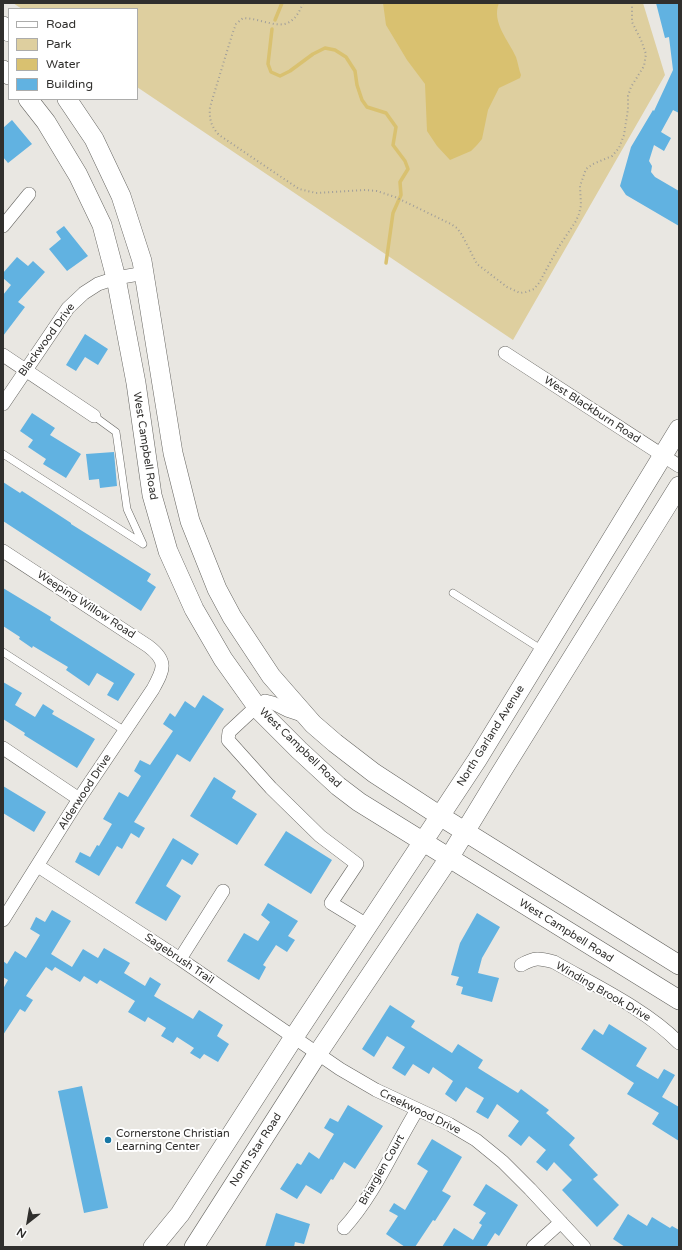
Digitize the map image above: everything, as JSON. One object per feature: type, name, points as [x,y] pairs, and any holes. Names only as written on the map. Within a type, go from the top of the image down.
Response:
[{"type":"main road","name":"West Campbell Road","points":[[29,100],[46,122],[78,175],[102,225],[116,278],[136,383],[152,495],[168,552],[194,609],[223,659],[257,706],[299,750],[338,786],[359,802],[679,1000]]},
{"type":"main road","points":[[68,100],[94,139],[121,196],[142,261],[173,454],[190,521],[217,589],[232,617],[271,676],[305,716],[358,762],[440,816],[679,965]]},
{"type":"main road","name":"North Garland Avenue","points":[[294,1037],[477,760],[679,429]]},
{"type":"main road","points":[[149,474],[177,471]]},
{"type":"main road","points":[[318,1054],[466,832],[497,779],[679,486]]},
{"type":"main road","points":[[153,1247],[180,1214],[294,1037]]},
{"type":"main road","name":"North Star Road","points":[[194,1247],[318,1054]]},
{"type":"main road","points":[[169,1247],[175,1236],[180,1214]]},
{"type":"street","points":[[3,226],[29,194]]},
{"type":"street","name":"Blackwood Drive","points":[[3,404],[68,308],[84,293],[98,284],[116,278],[144,273]]},
{"type":"street","name":"West Blackburn Road","points":[[505,353],[679,466]]},
{"type":"street","points":[[3,355],[94,416]]},
{"type":"street","name":"Weeping Willow Road","points":[[3,551],[148,646],[158,654],[163,664]]},
{"type":"street","name":"Alderwood Drive","points":[[3,920],[79,799],[153,689],[159,678],[163,664]]},
{"type":"street","points":[[305,716],[265,701],[257,706],[229,732],[228,740],[271,788],[320,836],[357,864],[331,903],[367,925]]},
{"type":"street","points":[[3,748],[79,799]]},
{"type":"street","name":"Sagebrush Trail","points":[[38,866],[180,959],[318,1054]]},
{"type":"street","points":[[180,959],[223,891]]},
{"type":"street","name":"Winding Brook Drive","points":[[521,965],[529,960],[540,958],[554,962],[643,1014],[658,1024],[679,1043]]},
{"type":"street","name":"Creekwood Drive","points":[[318,1054],[376,1090],[449,1124],[476,1140],[503,1162],[584,1247]]},
{"type":"street","name":"Briarglen Court","points":[[344,1228],[372,1190],[417,1110]]},
{"type":"street","points":[[533,1247],[561,1222]]},
{"type":"lane","points":[[3,454],[143,544],[127,509],[116,432],[94,416]]},
{"type":"lane","points":[[453,594],[544,651]]},
{"type":"lane","points":[[3,652],[125,731]]},
{"type":"path","points":[[303,3],[297,15],[285,24],[279,25],[252,18],[243,18],[236,24],[210,107],[209,115],[212,126],[219,134],[299,189],[308,192],[326,193],[377,190],[451,224],[457,228],[477,264],[507,288],[520,293],[534,289],[539,283],[558,248],[576,221],[581,205],[580,186],[586,169],[593,164],[612,156],[618,148],[624,135],[628,109],[628,96],[631,87],[644,66],[646,54],[632,22],[632,3]]},
{"type":"green space","points":[[13,3],[643,3],[665,75],[513,340],[138,88],[138,8],[20,8]]},
{"type":"water","points":[[383,3],[499,3],[497,17],[499,24],[516,57],[521,75],[520,78],[499,88],[488,110],[482,139],[471,151],[450,160],[437,146],[427,131],[425,84],[407,60],[386,25]]},
{"type":"building","points":[[656,3],[679,3],[679,113],[673,110],[661,132],[671,138],[664,151],[654,145],[649,161],[652,166],[651,172],[655,177],[679,191],[679,226],[626,195],[620,186],[631,147],[653,110],[654,111],[673,70],[669,37],[665,38]]},
{"type":"building","points":[[12,120],[32,144],[8,163],[3,157],[3,128]]},
{"type":"building","points":[[64,226],[88,256],[67,271],[49,249],[61,239],[56,232]]},
{"type":"building","points":[[17,257],[28,266],[33,261],[45,272],[18,302],[25,307],[3,336],[3,295],[11,285],[3,278],[3,273]]},
{"type":"building","points":[[85,334],[108,349],[98,365],[85,357],[76,371],[66,365]]},
{"type":"building","points":[[32,413],[55,428],[50,435],[81,454],[66,478],[43,464],[46,459],[28,447],[33,440],[20,431]]},
{"type":"building","points":[[114,452],[117,486],[100,488],[99,479],[89,480],[86,454]]},
{"type":"building","points":[[3,482],[20,493],[22,491],[71,524],[151,574],[147,581],[156,587],[141,611],[3,521]]},
{"type":"building","points":[[3,588],[51,617],[50,620],[135,674],[118,701],[107,695],[114,683],[97,673],[89,686],[66,670],[68,667],[33,646],[32,648],[19,639],[20,637],[3,626]]},
{"type":"building","points":[[3,682],[22,693],[15,705],[35,717],[43,704],[54,711],[52,714],[95,739],[77,768],[24,735],[25,733],[3,719]]},
{"type":"building","points":[[203,695],[224,709],[190,762],[177,754],[134,822],[145,828],[139,838],[131,833],[122,849],[117,846],[99,876],[75,862],[80,852],[90,857],[97,845],[99,846],[112,824],[103,819],[119,792],[128,797],[141,776],[134,771],[140,760],[150,765],[173,731],[163,724],[170,713],[175,717],[185,701],[195,708]]},
{"type":"building","points":[[214,777],[236,791],[232,798],[257,814],[237,845],[190,816]]},
{"type":"building","points":[[3,786],[46,812],[34,832],[3,813]]},
{"type":"building","points":[[286,831],[332,860],[311,894],[264,865]]},
{"type":"building","points":[[173,838],[199,854],[192,865],[182,859],[166,886],[181,896],[166,921],[135,903]]},
{"type":"building","points":[[268,903],[298,921],[288,936],[295,940],[287,952],[276,945],[263,965],[266,967],[259,980],[227,961],[244,933],[258,941],[270,922],[261,915]]},
{"type":"building","points":[[52,910],[71,921],[51,954],[72,967],[83,949],[98,958],[104,948],[130,963],[124,973],[145,986],[150,977],[161,984],[154,996],[193,1019],[199,1010],[223,1025],[217,1036],[229,1044],[218,1062],[204,1054],[200,1059],[190,1053],[194,1048],[177,1037],[173,1043],[161,1036],[166,1028],[148,1017],[145,1022],[128,1012],[135,1001],[100,980],[97,984],[84,976],[80,982],[55,967],[52,971],[46,967],[26,996],[33,1000],[25,1012],[20,1009],[3,1035],[3,989],[8,980],[3,977],[3,961],[7,964],[15,951],[26,958],[40,935],[30,929],[36,917],[45,922]]},
{"type":"building","points":[[477,913],[500,927],[482,958],[478,973],[499,978],[492,1002],[461,994],[463,987],[456,985],[459,977],[451,975],[460,943]]},
{"type":"building","points":[[390,1005],[415,1021],[411,1027],[452,1053],[458,1044],[483,1060],[478,1068],[518,1093],[521,1089],[549,1110],[546,1113],[575,1138],[569,1145],[598,1175],[593,1179],[619,1205],[597,1227],[562,1190],[572,1180],[554,1162],[547,1171],[536,1162],[546,1150],[529,1136],[521,1146],[508,1136],[519,1121],[497,1104],[488,1119],[476,1112],[484,1098],[466,1087],[456,1102],[445,1094],[453,1081],[433,1067],[429,1074],[413,1064],[405,1076],[392,1068],[405,1047],[387,1036],[374,1057],[362,1049]]},
{"type":"building","points":[[609,1024],[647,1048],[636,1066],[658,1079],[664,1069],[675,1075],[662,1097],[679,1107],[679,1141],[652,1124],[659,1113],[627,1094],[634,1083],[581,1049],[594,1029],[603,1035]]},
{"type":"building","points":[[82,1086],[108,1208],[84,1213],[58,1091]]},
{"type":"building","points":[[348,1105],[383,1126],[355,1169],[344,1162],[333,1180],[331,1179],[321,1194],[306,1185],[297,1199],[280,1189],[297,1163],[301,1165],[309,1152],[319,1159],[334,1134],[324,1128],[330,1118],[338,1122]]},
{"type":"building","points":[[432,1139],[462,1157],[442,1191],[451,1196],[435,1221],[433,1220],[415,1247],[405,1247],[386,1234],[398,1216],[389,1211],[394,1203],[405,1210],[428,1171],[417,1164]]},
{"type":"building","points":[[486,1184],[518,1205],[499,1236],[495,1233],[486,1247],[442,1247],[454,1228],[473,1240],[482,1225],[479,1223],[486,1213],[473,1205]]},
{"type":"building","points":[[276,1213],[310,1224],[304,1244],[295,1242],[294,1247],[265,1247]]},
{"type":"building","points":[[628,1214],[647,1226],[652,1217],[670,1228],[672,1226],[679,1230],[679,1247],[625,1247],[613,1239]]},
{"type":"waterway","points":[[275,20],[282,3]]},
{"type":"waterway","points":[[272,29],[268,64],[271,72],[280,76],[290,71],[313,54],[325,48],[335,50],[346,57],[355,71],[357,85],[362,100],[367,107],[386,113],[396,127],[393,145],[405,161],[408,169],[400,182],[401,195],[393,213],[386,263]]},
{"type":"place","name":"Cornerstone Christian Learning Center","points":[[108,1140]]}]
